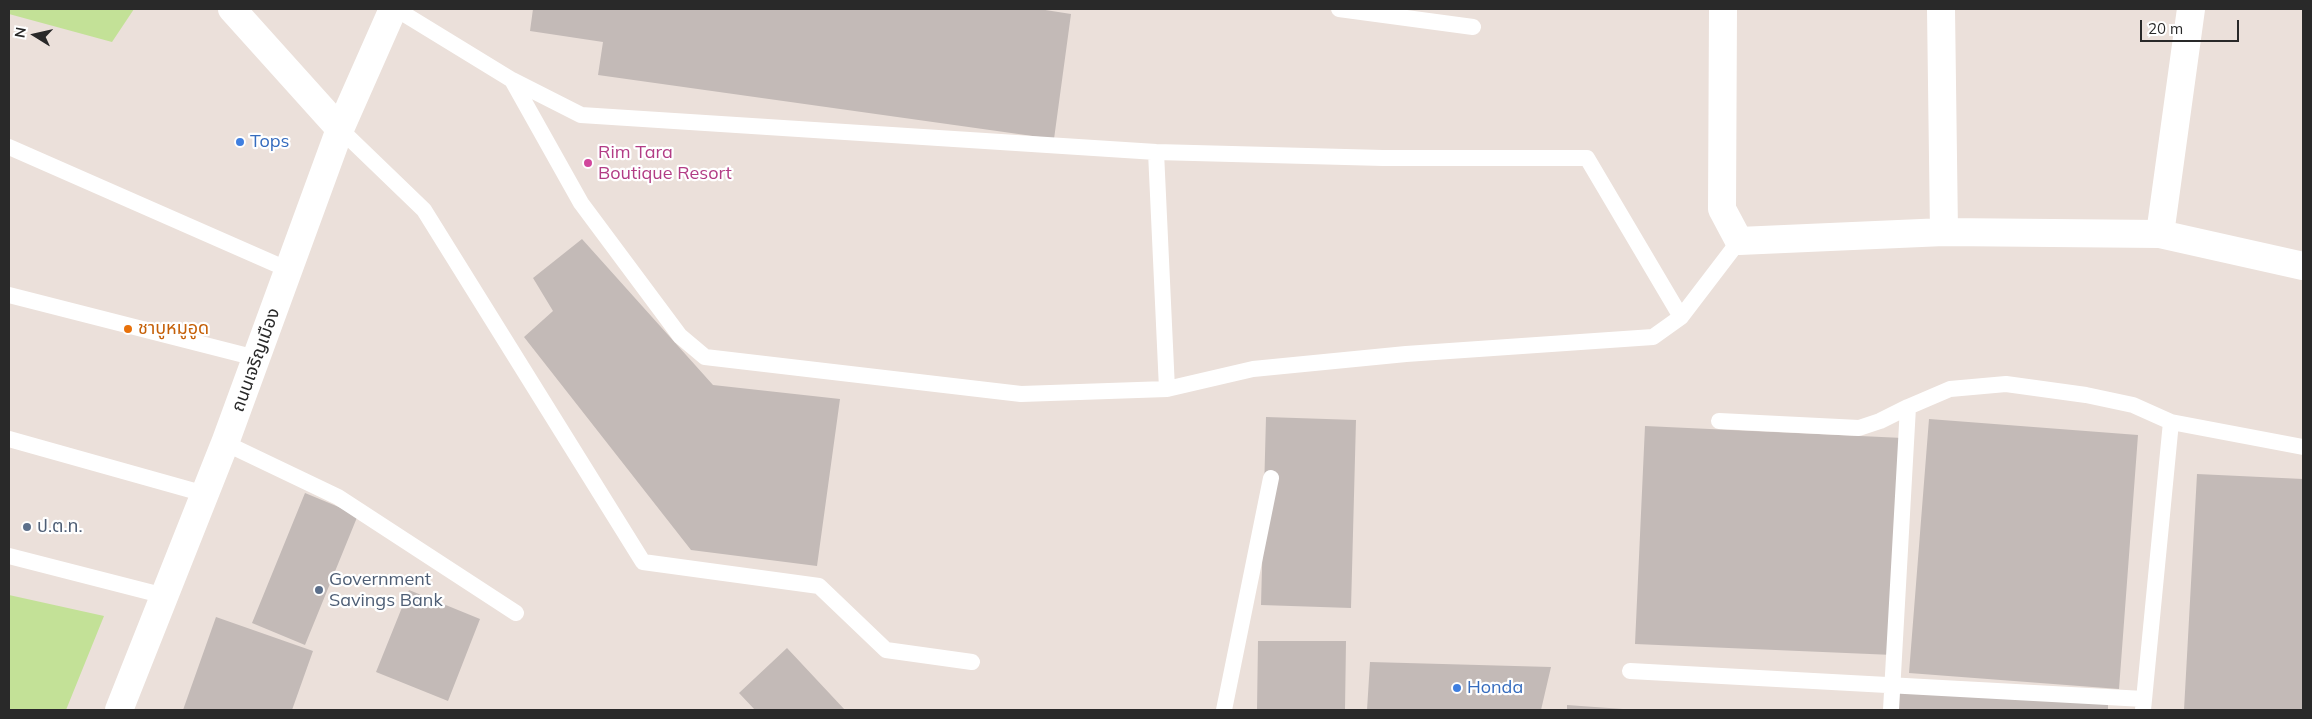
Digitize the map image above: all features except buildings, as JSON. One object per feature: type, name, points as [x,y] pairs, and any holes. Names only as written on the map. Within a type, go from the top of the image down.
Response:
[{"type":"street","points":[[232,9],[340,129]]},
{"type":"street","name":"ถนนเจริญเมือง","points":[[119,710],[225,443],[340,129],[394,9]]},
{"type":"street","points":[[1723,9],[1722,209],[1739,241],[1944,232],[2160,234],[2303,266]]},
{"type":"street","points":[[1941,9],[1944,232]]},
{"type":"street","points":[[2160,234],[2191,9]]},
{"type":"lane","points":[[394,9],[512,80],[581,115],[1156,152],[1383,158],[1588,158],[1681,317]]},
{"type":"lane","points":[[1339,9],[1473,26]]},
{"type":"lane","points":[[512,80],[582,203],[680,336],[705,357],[1021,394],[1167,389],[1253,369],[1406,354],[1653,337],[1681,317],[1739,241]]},
{"type":"lane","points":[[340,129],[424,210],[642,562],[819,586],[886,650],[972,662]]},
{"type":"lane","points":[[9,147],[289,270]]},
{"type":"lane","points":[[1156,152],[1167,389]]},
{"type":"lane","points":[[9,295],[256,358]]},
{"type":"lane","points":[[1719,421],[1859,428],[1880,422],[1908,407],[1950,390],[2006,384],[2086,395],[2133,405],[2171,422],[2303,447]]},
{"type":"lane","points":[[1891,710],[1908,407]]},
{"type":"lane","points":[[1630,671],[1893,686],[2144,704],[2171,422]]},
{"type":"lane","points":[[9,440],[205,494]]},
{"type":"lane","points":[[225,443],[338,497],[516,613]]},
{"type":"lane","points":[[1224,710],[1270,478]]},
{"type":"lane","points":[[9,556],[165,596]]},
{"type":"green space","points":[[9,9],[134,9],[112,42],[9,14]]},
{"type":"green space","points":[[9,595],[104,616],[66,710],[9,710]]},
{"type":"place","name":"Tops","points":[[240,142]]},
{"type":"place","name":"Rim Tara Boutique Resort","points":[[588,163]]},
{"type":"place","name":"ชาบูหมูอูด","points":[[128,329]]},
{"type":"place","name":"ป.ต.ท.","points":[[27,527]]},
{"type":"place","name":"Government Savings Bank","points":[[319,590]]},
{"type":"place","name":"Honda","points":[[1457,688]]}]
